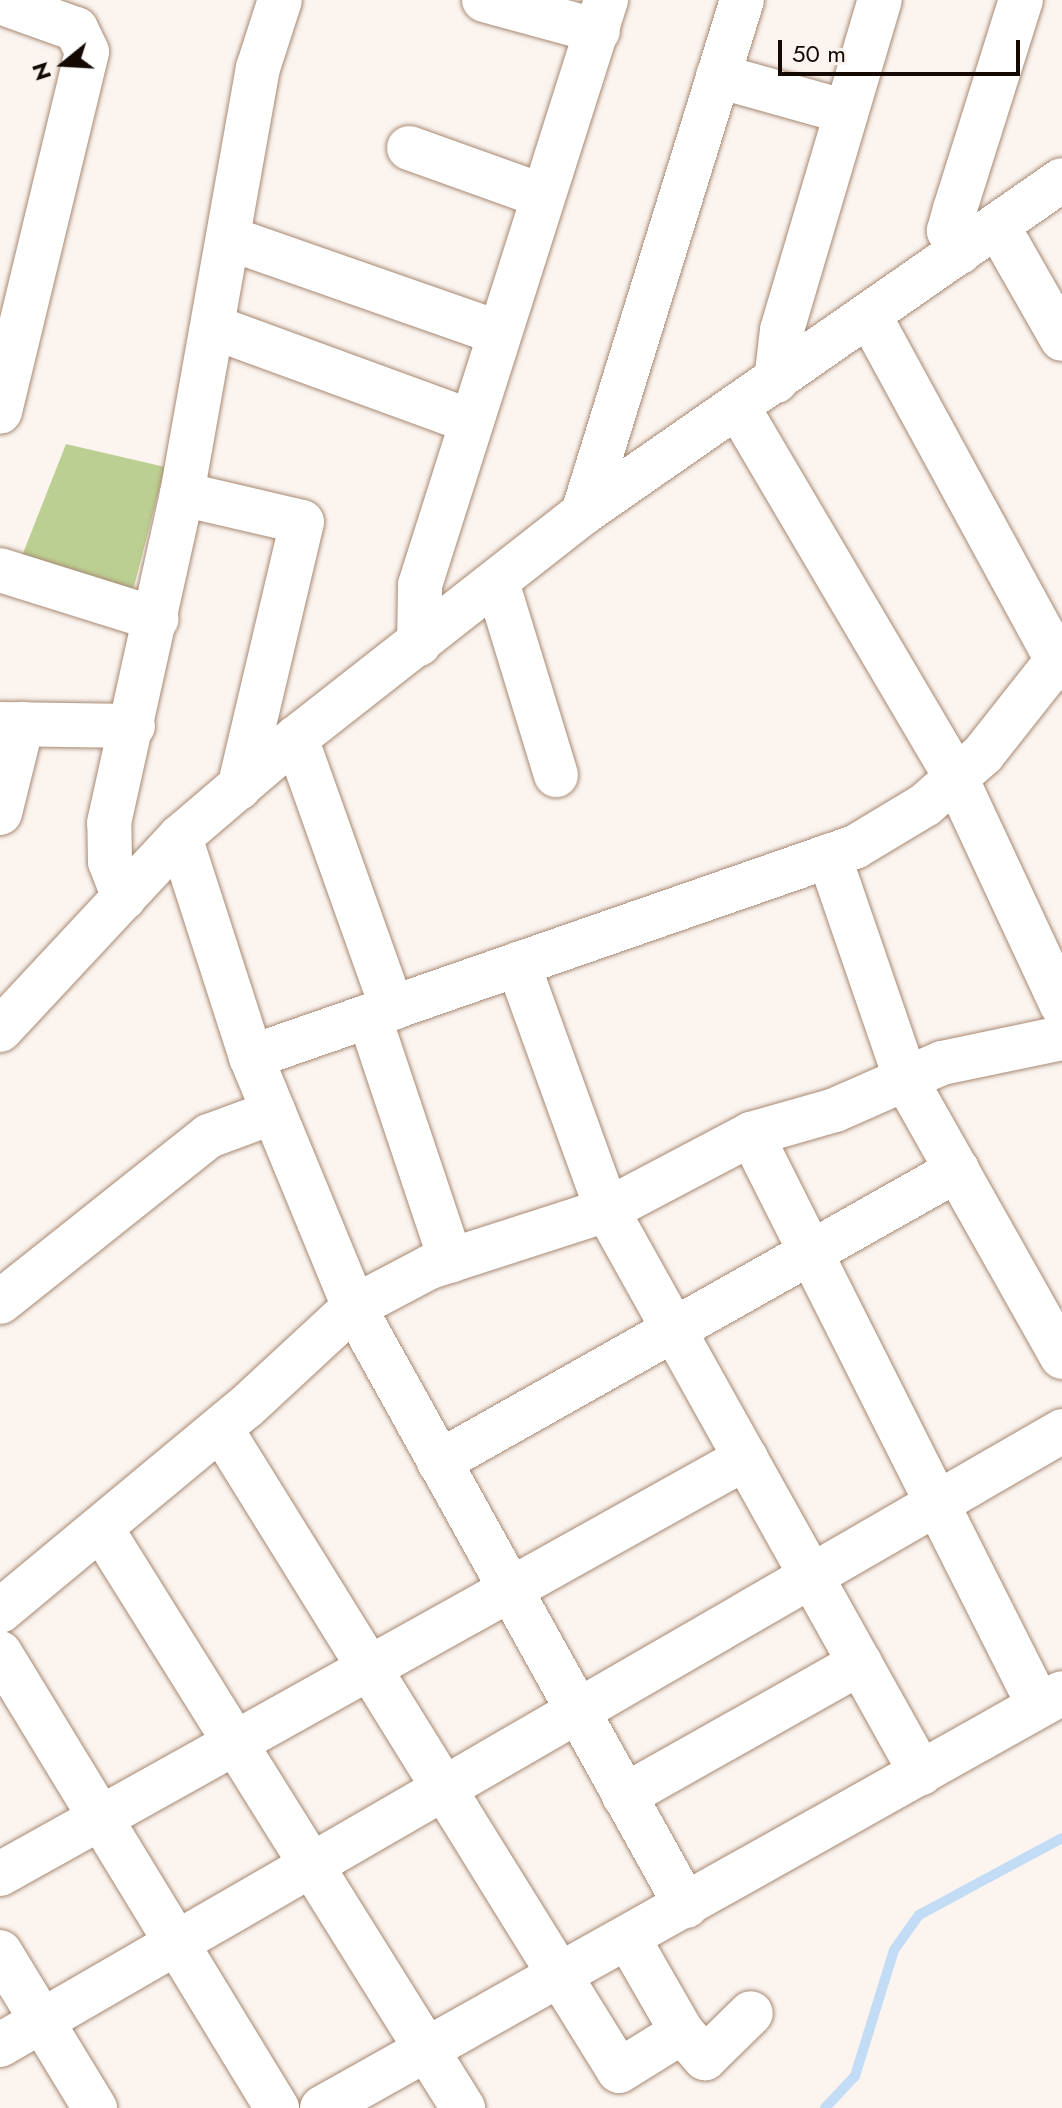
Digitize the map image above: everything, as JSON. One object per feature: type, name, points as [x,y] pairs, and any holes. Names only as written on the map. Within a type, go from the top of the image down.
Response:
[{"type":"street","points":[[124,898],[107,843],[182,494],[258,68],[280,0]]},
{"type":"street","points":[[419,644],[420,585],[496,332],[602,16],[484,0]]},
{"type":"street","points":[[583,513],[742,0]]},
{"type":"street","points":[[776,381],[782,330],[880,0]]},
{"type":"street","points":[[960,252],[949,231],[1021,0]]},
{"type":"street","points":[[0,2],[76,29],[87,52],[0,412]]},
{"type":"street","points":[[718,76],[846,112]]},
{"type":"street","points":[[409,148],[543,196]]},
{"type":"street","points":[[0,1030],[180,837],[296,738],[583,513],[739,409],[1062,180]]},
{"type":"street","points":[[997,225],[1062,339]]},
{"type":"street","points":[[228,238],[496,332]]},
{"type":"street","points":[[251,1057],[829,856],[925,805],[983,754],[1060,660],[869,315]]},
{"type":"street","points":[[213,327],[470,421]]},
{"type":"street","points":[[739,409],[956,778],[1062,1005]]},
{"type":"street","points":[[182,494],[302,522],[239,788]]},
{"type":"street","points":[[0,570],[156,619]]},
{"type":"street","points":[[497,582],[556,775]]},
{"type":"street","points":[[0,813],[11,724],[133,726]]},
{"type":"street","points":[[296,738],[381,1012],[451,1261]]},
{"type":"street","points":[[180,837],[251,1057],[354,1307],[686,1906]]},
{"type":"street","points":[[829,856],[906,1080],[1062,1357]]},
{"type":"street","points":[[518,964],[607,1210],[921,1773]]},
{"type":"street","points":[[0,1611],[221,1429],[354,1307],[451,1261],[607,1210],[751,1134],[906,1080],[942,1063],[1062,1038]]},
{"type":"street","points":[[0,1302],[209,1136],[274,1112]]},
{"type":"street","points":[[322,2108],[1050,1699],[938,1505],[751,1134]]},
{"type":"street","points":[[439,1462],[957,1170]]},
{"type":"street","points":[[221,1429],[619,2071],[682,2032]]},
{"type":"street","points":[[0,2045],[580,1716],[1062,1431]]},
{"type":"street","points":[[0,1874],[233,1743],[512,1593],[746,1458]]},
{"type":"street","points":[[101,1528],[311,1869],[463,2108]]},
{"type":"street","points":[[0,1653],[277,2108]]},
{"type":"street","points":[[624,1796],[860,1663]]},
{"type":"street","points":[[628,1938],[682,2032],[705,2058],[751,2013]]},
{"type":"street","points":[[0,1952],[95,2108]]},
{"type":"green space","points":[[66,444],[165,467],[132,594],[20,561]]},
{"type":"waterway","points":[[825,2108],[855,2076],[894,1950],[919,1915],[1062,1838]]}]
